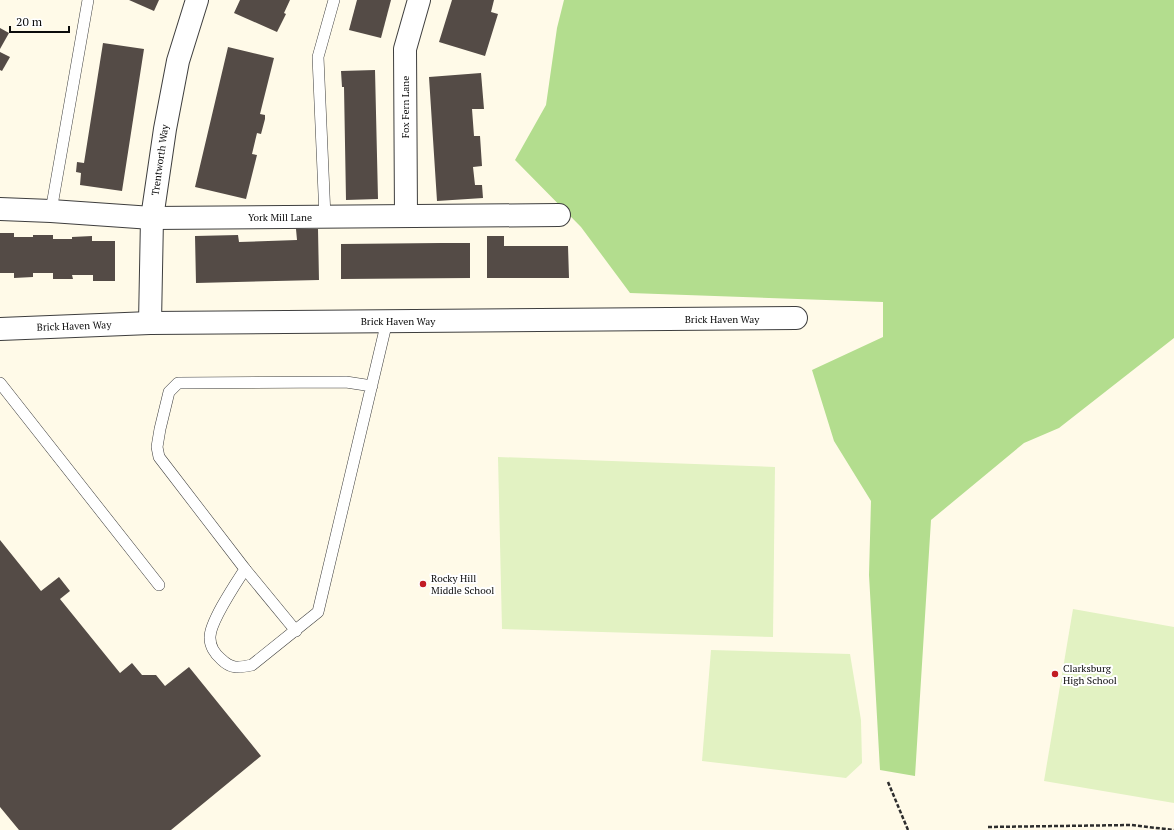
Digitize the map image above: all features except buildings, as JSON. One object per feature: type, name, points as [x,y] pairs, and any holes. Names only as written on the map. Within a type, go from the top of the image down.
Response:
[{"type":"street","name":"Trentworth Way","points":[[150,323],[152,218],[165,129],[178,61],[197,0]]},
{"type":"street","name":"Fox Fern Lane","points":[[406,216],[405,49],[419,0]]},
{"type":"street","name":"York Mill Lane","points":[[0,209],[152,218],[559,215]]},
{"type":"street","name":"Brick Haven Way","points":[[0,329],[150,323],[796,318]]},
{"type":"lane","points":[[51,211],[88,0]]},
{"type":"lane","points":[[325,217],[318,57],[334,0]]},
{"type":"lane","points":[[245,569],[214,623],[210,636],[212,647],[218,657],[227,665],[239,668],[252,665],[318,612],[387,322]]},
{"type":"lane","points":[[296,630],[245,569],[160,457],[157,447],[168,392],[178,384],[346,382],[372,386]]},
{"type":"lane","points":[[0,383],[159,586]]},
{"type":"path","points":[[888,782],[908,830]]},
{"type":"path","points":[[988,827],[1131,825],[1174,830]]},
{"type":"green space","points":[[564,0],[1174,0],[1174,338],[1059,428],[1024,443],[931,520],[915,776],[880,770],[869,575],[871,501],[834,441],[812,370],[883,337],[883,302],[630,293],[581,227],[515,160],[546,105],[557,28]]},
{"type":"green space","points":[[498,457],[775,467],[773,637],[502,629]]},
{"type":"green space","points":[[1073,609],[1174,627],[1174,803],[1044,781]]},
{"type":"green space","points":[[711,650],[850,654],[861,720],[862,763],[846,778],[702,761]]},
{"type":"place","name":"Rocky Hill Middle School","points":[[423,584]]},
{"type":"place","name":"Clarksburg High School","points":[[1055,674]]}]
